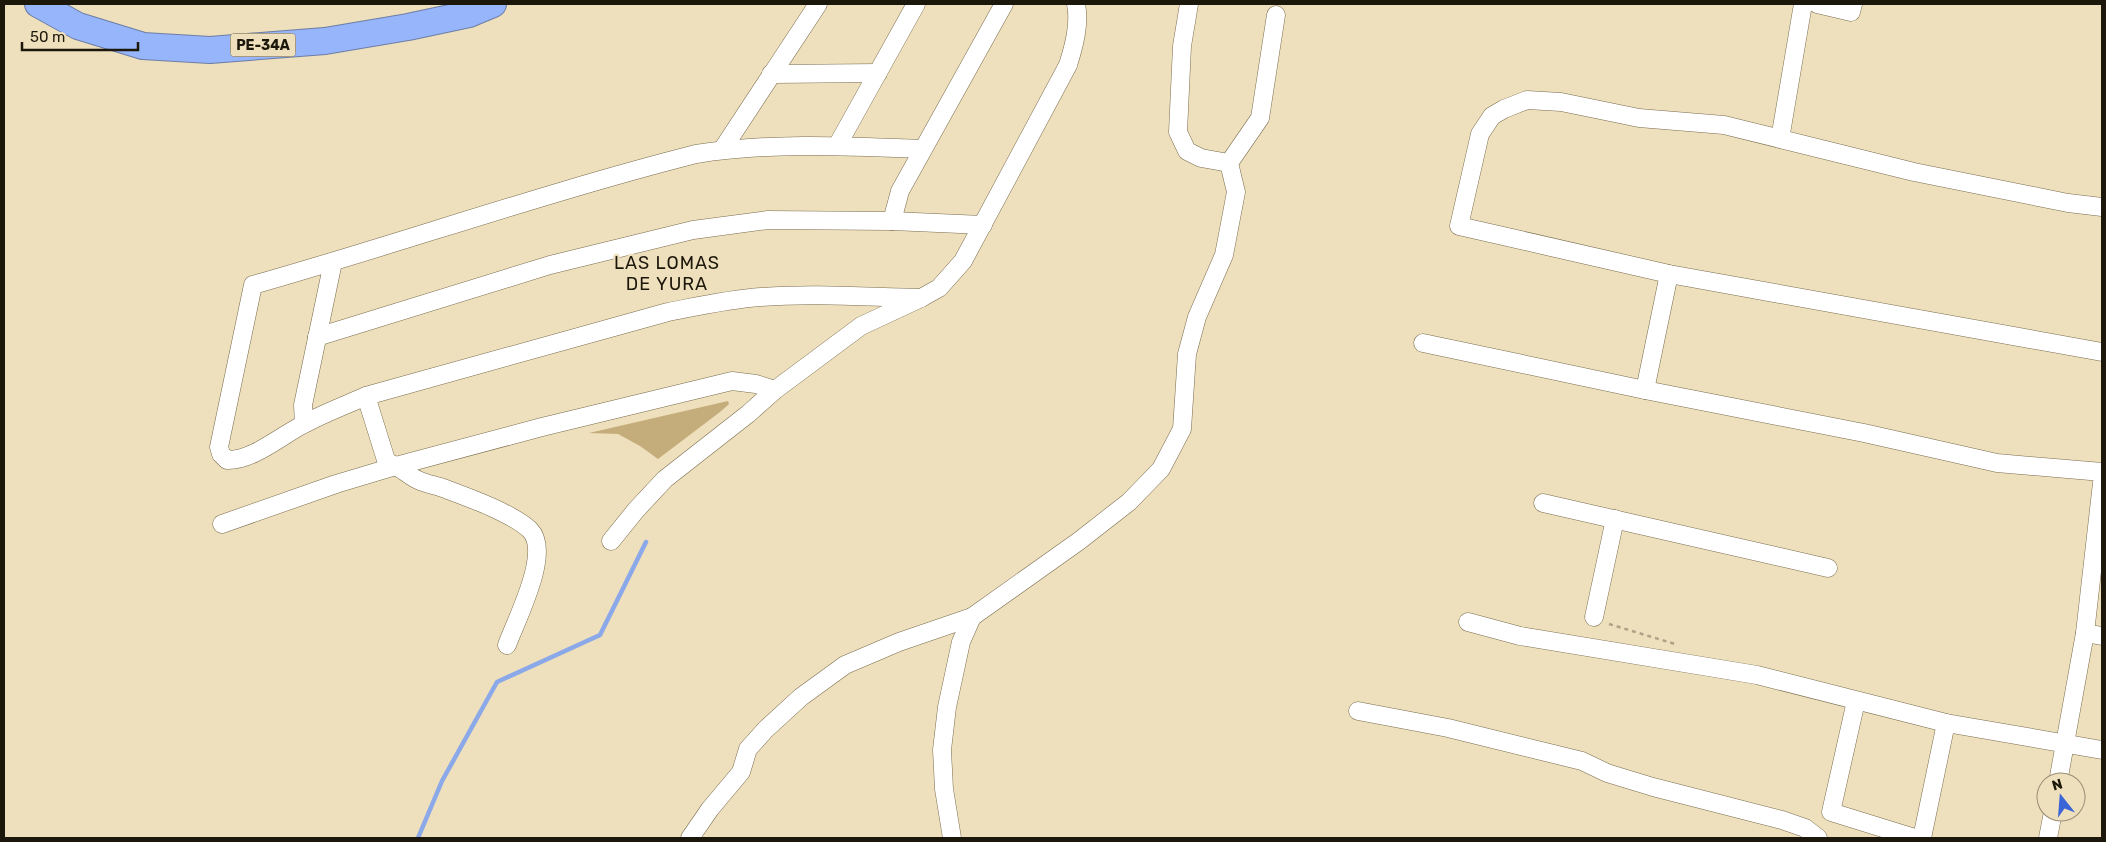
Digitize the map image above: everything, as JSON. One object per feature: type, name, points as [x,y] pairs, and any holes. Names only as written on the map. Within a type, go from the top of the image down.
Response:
[{"type":"highway","name":"PE-34A","points":[[38,4],[78,26],[143,46],[210,50],[334,39],[469,14],[493,4]]},
{"type":"street","points":[[722,150],[818,4]]},
{"type":"street","points":[[837,146],[916,4]]},
{"type":"street","points":[[892,221],[900,191],[1004,4]]},
{"type":"street","points":[[611,541],[640,504],[665,479],[748,414],[775,390],[861,326],[939,288],[963,261],[1068,65],[1075,39],[1076,4]]},
{"type":"street","points":[[1189,4],[1182,46],[1178,132],[1187,151],[1201,158],[1229,163]]},
{"type":"street","points":[[1780,139],[1803,4]]},
{"type":"street","points":[[1817,4],[1851,12],[1853,4]]},
{"type":"street","points":[[690,838],[741,772],[748,749],[766,728],[801,698],[845,665],[899,642],[972,617],[1108,519],[1129,502],[1161,469],[1182,429],[1187,354],[1197,317],[1224,255],[1236,192],[1229,163],[1260,118],[1276,15]]},
{"type":"street","points":[[771,74],[878,73]]},
{"type":"street","points":[[2102,207],[2068,203],[1914,172],[1724,125],[1639,118],[1561,102],[1527,100],[1492,116],[1480,134],[1459,226],[1669,274],[2102,352]]},
{"type":"street","points":[[921,298],[849,296],[762,297],[712,303],[658,315],[366,396],[304,424],[263,448],[234,460],[227,460],[221,454],[221,439],[253,285],[529,201],[658,164],[722,150],[837,146],[923,149]]},
{"type":"street","points":[[317,337],[550,265],[693,230],[768,220],[892,221],[983,225]]},
{"type":"street","points":[[304,424],[303,404],[333,262]]},
{"type":"street","points":[[1645,390],[1669,274]]},
{"type":"street","points":[[1423,343],[1645,390],[1864,433],[1998,463],[2102,472]]},
{"type":"street","points":[[222,524],[336,484],[542,427],[732,381],[756,384],[775,390]]},
{"type":"street","points":[[366,396],[386,460],[389,464],[396,466],[418,480],[484,504],[531,530],[538,554],[534,575],[507,645]]},
{"type":"street","points":[[2060,772],[2098,550],[2102,483]]},
{"type":"street","points":[[1543,503],[1828,568]]},
{"type":"street","points":[[1594,618],[1615,519]]},
{"type":"street","points":[[952,838],[945,796],[942,750],[944,725],[955,663],[961,642],[972,617]]},
{"type":"street","points":[[1468,622],[1520,636],[1757,675],[1946,723],[2102,750]]},
{"type":"street","points":[[2085,633],[2102,636]]},
{"type":"street","points":[[1856,701],[1831,812],[1915,838]]},
{"type":"street","points":[[1358,711],[1448,728],[1582,761],[1607,773],[1653,787],[1767,816],[1809,835]]},
{"type":"street","points":[[1922,838],[1946,723]]},
{"type":"street","points":[[2048,838],[2051,822]]},
{"type":"path","points":[[1594,618],[1616,627],[1673,643],[1681,648],[1691,663]]},
{"type":"shaded area","points":[[728,401],[729,404],[720,412],[658,459],[618,434],[589,433]]},
{"type":"waterway","points":[[418,838],[442,781],[497,682],[600,635],[646,542]]},
{"type":"district","name":"LAS LOMAS DE YURA","points":[[667,273]]}]
